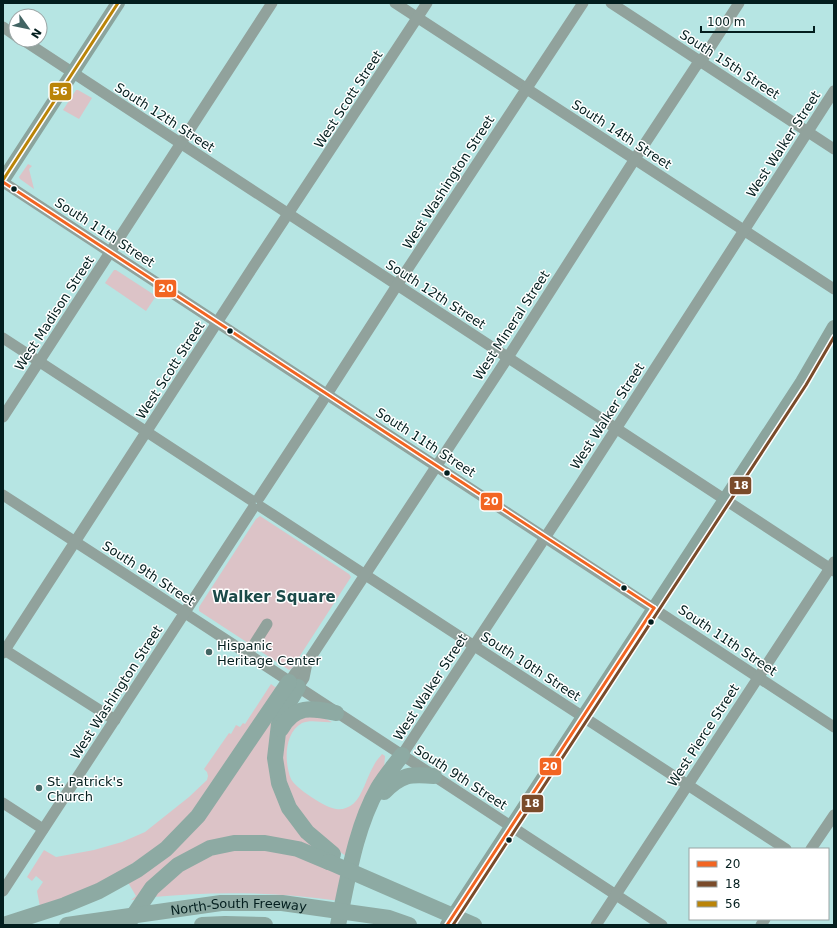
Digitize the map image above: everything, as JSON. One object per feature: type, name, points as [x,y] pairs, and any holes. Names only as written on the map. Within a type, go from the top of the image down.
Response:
[{"type":"highway","points":[[294,684],[279,724],[277,736],[275,758],[279,783],[289,808],[307,832],[331,858]]},
{"type":"highway","points":[[3,925],[55,908],[99,891],[137,870],[166,849],[198,816],[294,684]]},
{"type":"highway","points":[[277,736],[287,720],[305,709],[314,708],[336,713]]},
{"type":"highway","points":[[347,925],[374,815],[402,756]]},
{"type":"highway","points":[[338,925],[357,841],[366,815],[378,788],[402,756]]},
{"type":"highway","points":[[384,792],[396,781],[408,776],[434,776]]},
{"type":"highway","points":[[127,925],[152,888],[178,865],[210,848],[234,843],[265,843],[331,858],[385,886],[474,925]]},
{"type":"highway","name":"North-South Freeway","points":[[68,925],[221,903],[282,903],[389,918],[409,925]]},
{"type":"highway","name":"North-South Freeway","points":[[202,925],[265,925]]},
{"type":"main road","points":[[3,181],[118,3]]},
{"type":"main road","points":[[447,925],[802,382],[834,327]]},
{"type":"street","name":"West Madison Street","points":[[3,417],[272,3]]},
{"type":"street","name":"South 14th Street","points":[[395,3],[834,290]]},
{"type":"street","name":"West Scott Street","points":[[4,651],[427,3]]},
{"type":"street","name":"West Washington Street","points":[[3,891],[328,394],[397,285],[583,3]]},
{"type":"street","name":"South 15th Street","points":[[611,3],[834,149]]},
{"type":"street","name":"West Mineral Street","points":[[294,684],[304,678],[307,663],[508,358],[634,160],[739,3]]},
{"type":"street","name":"South 12th Street","points":[[34,48],[725,500],[832,567]]},
{"type":"street","name":"West Walker Street","points":[[402,756],[834,91]]},
{"type":"street","name":"South 11th Street","points":[[3,181],[834,727]]},
{"type":"street","name":"South 10th Street","points":[[3,338],[784,848]]},
{"type":"street","name":"South 9th Street","points":[[3,496],[185,612],[336,713],[512,826],[662,925]]},
{"type":"street","name":"West Pierce Street","points":[[596,925],[758,676],[832,567]]},
{"type":"street","points":[[248,654],[267,624]]},
{"type":"street","points":[[4,651],[115,720]]},
{"type":"street","points":[[3,803],[44,829]]},
{"type":"street","points":[[812,848],[834,815]]},
{"type":"shaded area","points":[[76,90],[92,98],[79,119],[63,110]]},
{"type":"shaded area","points":[[28,164],[32,166],[29,169],[34,189],[19,177]]},
{"type":"shaded area","points":[[114,270],[156,296],[146,311],[105,283]]},
{"type":"shaded area","points":[[260,516],[349,574],[351,577],[292,668],[289,670],[199,611],[199,607],[256,519]]},
{"type":"shaded area","points":[[271,684],[275,687],[277,686],[211,792],[167,842],[100,884],[40,907],[37,891],[43,882],[36,876],[32,881],[27,877],[44,850],[56,857],[94,850],[122,842],[145,832],[189,797],[207,780],[207,772],[204,769],[229,733],[231,734],[236,725],[240,727],[243,723],[245,724]]},
{"type":"shaded area","points":[[280,703],[275,780],[328,854],[228,840],[139,899],[131,900],[136,896],[126,879],[149,864]]},
{"type":"shaded area","points":[[298,716],[322,717],[332,722],[309,721],[302,723],[292,734],[287,748],[287,764],[291,779],[304,792],[331,808],[347,808],[353,804],[362,792],[376,762],[382,754],[385,756],[384,770],[350,859],[329,844],[298,812],[281,769],[286,726]]},
{"type":"shaded area","points":[[267,846],[347,874],[340,901],[247,893],[153,897],[169,878],[214,851]]},
{"type":"transit line","name":"56","points":[[3,180],[118,3]]},
{"type":"transit line","name":"20","points":[[3,182],[654,608]]},
{"type":"transit line","name":"18","points":[[453,925],[806,385],[834,337]]},
{"type":"transit line","name":"20","points":[[447,925],[654,608]]},
{"type":"place","name":"Hispanic Heritage Center","points":[[209,652]]},
{"type":"place","name":"St. Patrick's Church","points":[[39,788]]},
{"type":"district","name":"Walker Square","points":[[274,597]]}]
